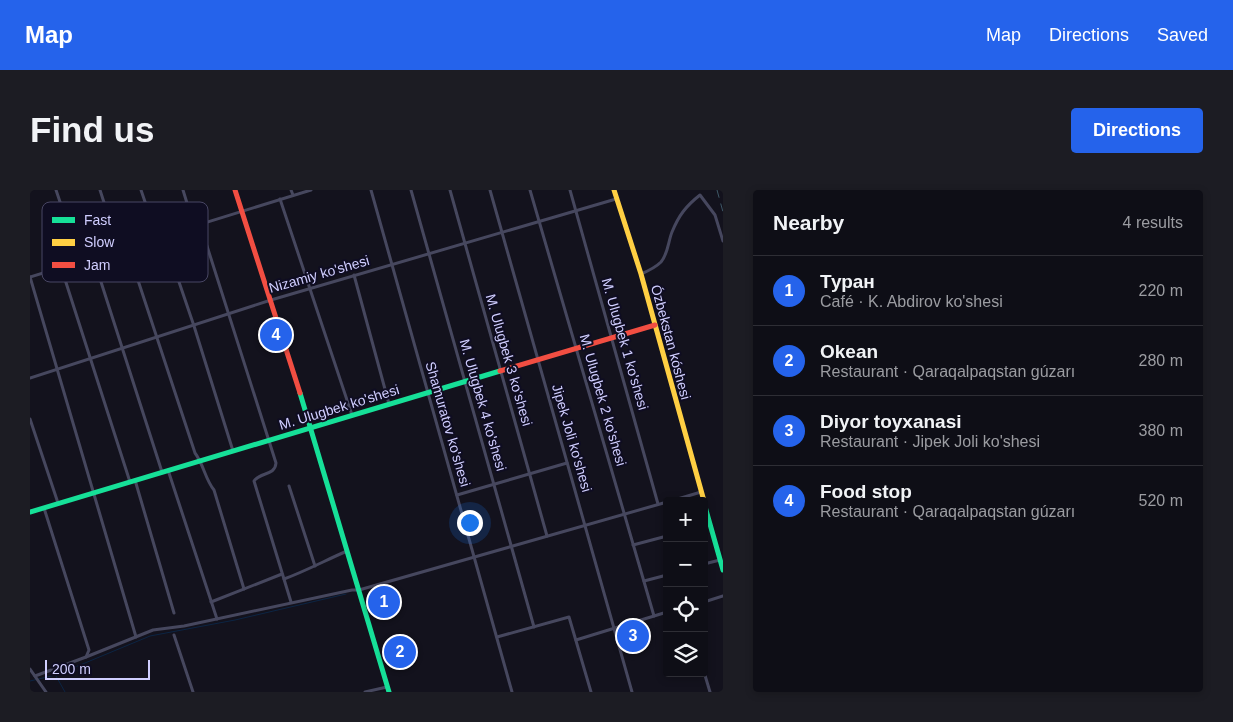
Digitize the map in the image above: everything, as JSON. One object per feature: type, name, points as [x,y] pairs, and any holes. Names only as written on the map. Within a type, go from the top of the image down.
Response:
[{"type":"street","points":[[56,190],[60,202]]},
{"type":"street","points":[[100,190],[104,202]]},
{"type":"street","points":[[141,190],[145,202]]},
{"type":"street","points":[[183,190],[187,202]]},
{"type":"street","points":[[235,190],[311,427],[388,690],[365,692]]},
{"type":"street","points":[[291,190],[293,195]]},
{"type":"street","points":[[208,222],[311,190]]},
{"type":"street","name":"Shamuratov ko'shesi","points":[[371,190],[512,692]]},
{"type":"street","name":"M. Ulugbek 4 ko'shesi","points":[[411,190],[534,626]]},
{"type":"street","name":"M. Ulugbek 3 ko'shesi","points":[[450,190],[547,536]]},
{"type":"street","name":"Jipek Joli ko'shesi","points":[[490,190],[632,692]]},
{"type":"street","name":"M. Ulugbek 2 ko'shesi","points":[[530,190],[654,616]]},
{"type":"street","name":"M. Ulugbek 1 ko'shesi","points":[[570,190],[658,504]]},
{"type":"street","name":"Ózbekstan kóshesi","points":[[614,190],[641,274],[702,497]]},
{"type":"street","points":[[641,274],[654,268],[662,260],[668,250],[672,233],[680,216],[687,205],[700,195],[715,215],[723,241]]},
{"type":"street","name":"Nizamiy ko'shesi","points":[[30,378],[309,288],[616,198]]},
{"type":"street","points":[[280,199],[352,416]]},
{"type":"street","points":[[208,250],[276,466],[273,471],[256,477],[254,484],[292,602]]},
{"type":"street","points":[[42,273],[30,277],[136,637]]},
{"type":"street","points":[[354,275],[389,404]]},
{"type":"street","points":[[66,282],[174,613]]},
{"type":"street","points":[[101,282],[217,619]]},
{"type":"street","points":[[139,282],[195,454],[200,461],[208,484],[214,490],[244,589]]},
{"type":"street","points":[[179,282],[233,451]]},
{"type":"street","name":"M. Ulugbek ko'shesi","points":[[30,512],[655,325]]},
{"type":"street","points":[[30,419],[58,503]]},
{"type":"street","points":[[457,495],[567,463]]},
{"type":"street","points":[[289,486],[316,566]]},
{"type":"street","points":[[684,497],[701,492]]},
{"type":"street","points":[[35,676],[153,630],[184,626],[292,602],[360,590],[663,503]]},
{"type":"street","points":[[44,507],[86,640],[88,650],[86,656]]},
{"type":"street","name":"Ózbekstan kóshesi","points":[[708,528],[723,570]]},
{"type":"street","points":[[633,545],[663,537]]},
{"type":"street","points":[[284,579],[348,551]]},
{"type":"street","points":[[708,563],[720,560]]},
{"type":"street","points":[[211,602],[282,574]]},
{"type":"street","points":[[644,581],[663,576]]},
{"type":"street","points":[[708,601],[723,596]]},
{"type":"street","points":[[576,640],[663,613]]},
{"type":"street","points":[[497,637],[569,617],[590,692]]},
{"type":"street","points":[[174,635],[193,692]]},
{"type":"street","points":[[30,670],[46,692]]},
{"type":"street","points":[[706,677],[710,692]]},
{"type":"waterway","points":[[30,681],[56,675],[150,636],[235,620],[346,594]]},
{"type":"waterway","points":[[56,676],[65,692]]},
{"type":"railway","points":[[717,190],[723,212]]},
{"type":"traffic: fast","points":[[30,512],[500,371]]},
{"type":"traffic: fast","points":[[300,393],[389,692]]},
{"type":"traffic: fast","points":[[708,517],[723,570]]},
{"type":"traffic: slow","points":[[614,190],[641,274],[703,497]]},
{"type":"traffic: jam","points":[[235,190],[300,393]]},
{"type":"traffic: jam","points":[[500,371],[655,325]]},
{"type":"place","name":"Food stop","points":[[276,335]]},
{"type":"place","name":"Туран","points":[[384,602]]},
{"type":"place","name":"Diyor toyxanasi","points":[[633,636]]},
{"type":"place","name":"Okean","points":[[400,652]]}]
